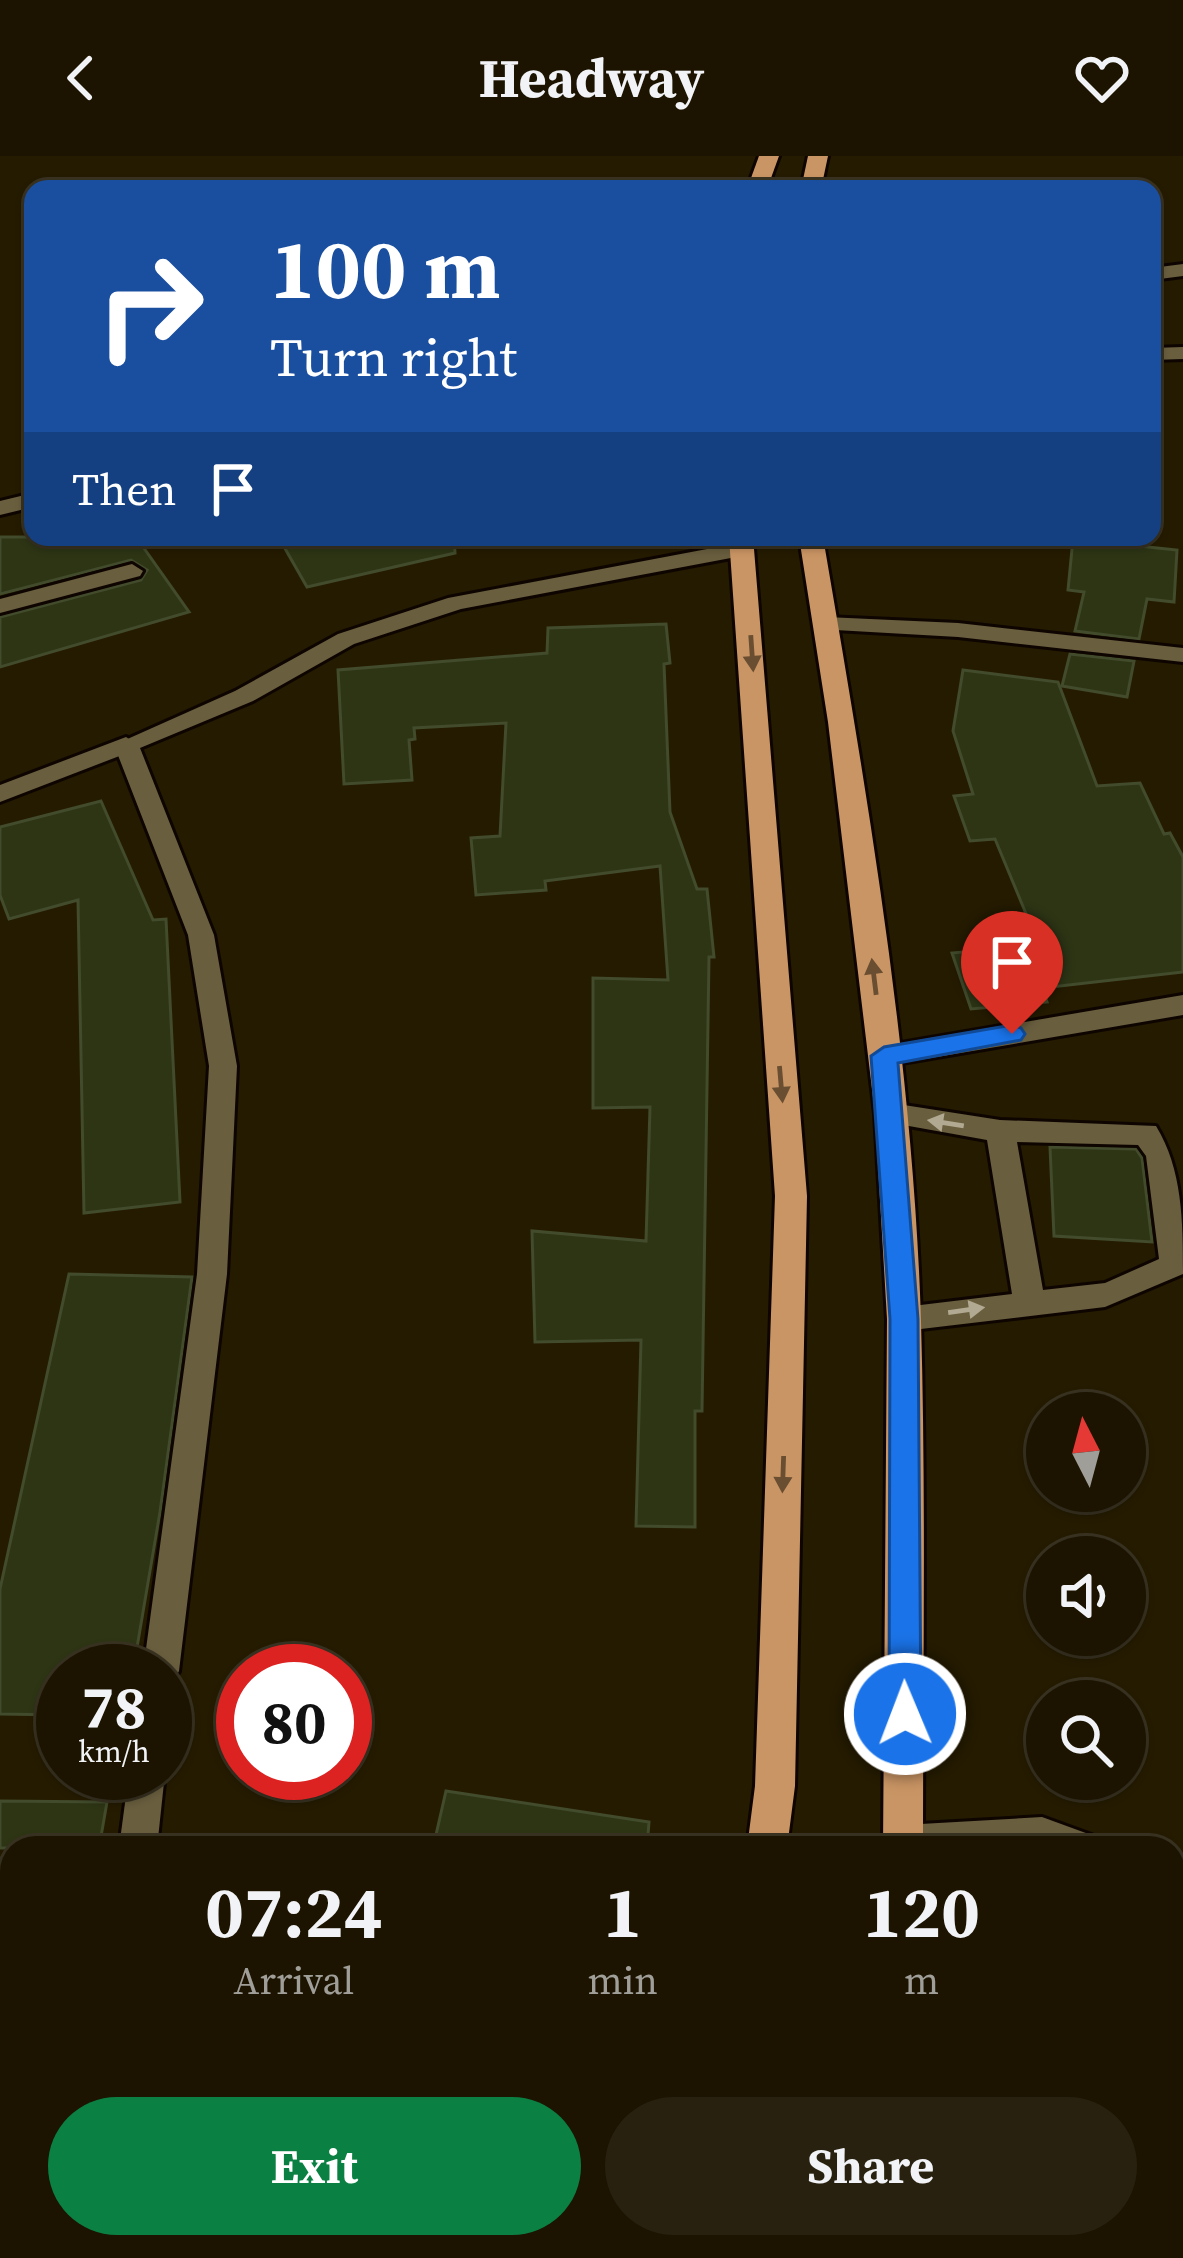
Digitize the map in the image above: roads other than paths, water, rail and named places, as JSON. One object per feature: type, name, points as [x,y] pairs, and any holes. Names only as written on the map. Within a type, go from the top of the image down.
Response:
[{"type":"highway","points":[[742,546],[791,1196],[775,1786],[769,1836]]},
{"type":"highway","points":[[813,546],[891,1114],[904,1319],[903,1836]]},
{"type":"street","points":[[0,794],[244,696],[346,639],[456,603],[728,546]]},
{"type":"street","points":[[0,605],[132,571]]},
{"type":"street","points":[[826,625],[958,630],[1183,656]]},
{"type":"street","points":[[126,746],[202,935],[223,1066],[212,1274],[164,1644]]},
{"type":"street","points":[[884,1056],[1183,1005]]},
{"type":"street","points":[[891,1114],[1000,1131],[1146,1133],[1160,1154],[1175,1265],[1151,1274],[1135,1287],[1105,1295],[904,1319]]},
{"type":"street","points":[[1000,1131],[1028,1301]]},
{"type":"street","points":[[139,1836],[144,1800]]},
{"type":"street","points":[[1017,1836],[1048,1836]]}]
